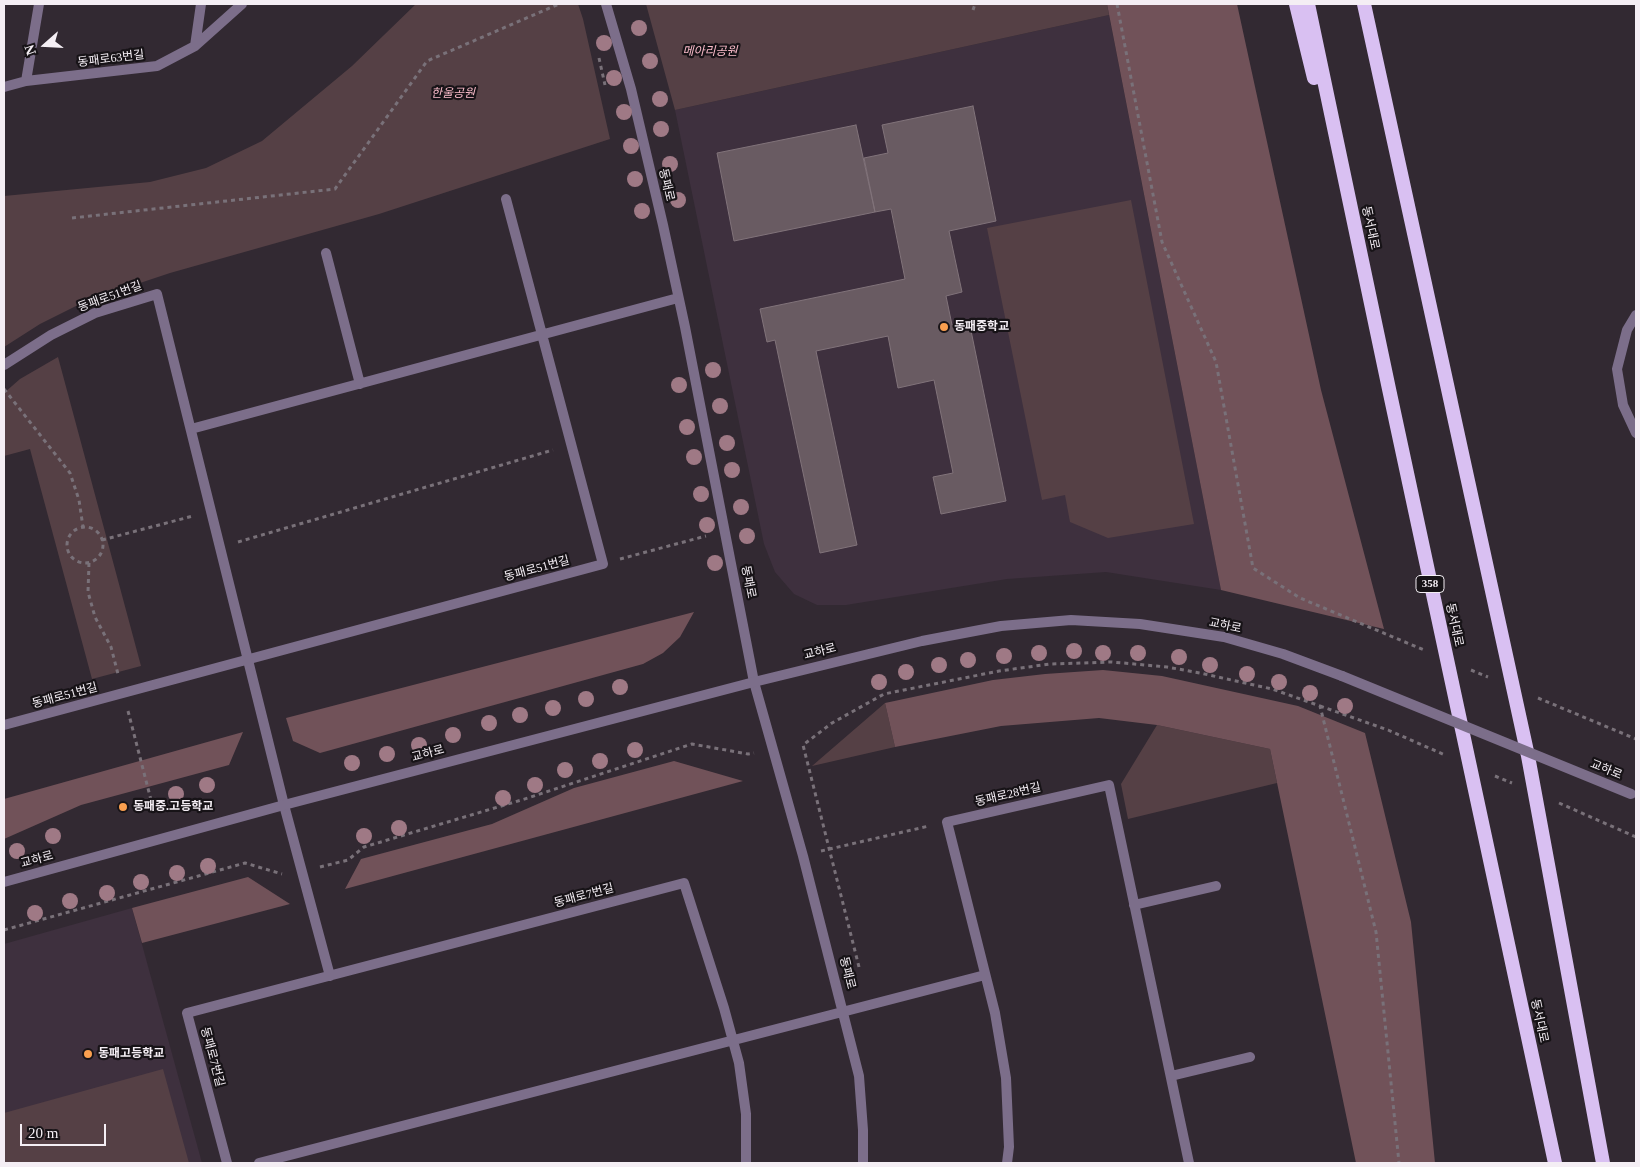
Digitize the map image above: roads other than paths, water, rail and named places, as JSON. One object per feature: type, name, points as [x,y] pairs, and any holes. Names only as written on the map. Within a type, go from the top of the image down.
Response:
[{"type":"highway","points":[[1296,4],[1389,389]]},
{"type":"highway","name":"동서대로","points":[[1308,4],[1446,659],[1555,1163]]},
{"type":"highway","points":[[1364,4],[1528,756],[1603,1163]]},
{"type":"highway","points":[[1574,1002],[1611,1163]]},
{"type":"street","points":[[26,81],[39,4]]},
{"type":"street","points":[[195,46],[201,4]]},
{"type":"street","name":"동패로63번길","points":[[4,87],[26,81],[157,66],[195,46],[242,4]]},
{"type":"street","name":"동패로","points":[[606,4],[631,89],[678,298],[754,682],[803,856],[859,1076],[863,1130],[863,1163]]},
{"type":"street","points":[[506,199],[543,334]]},
{"type":"street","points":[[326,253],[360,384]]},
{"type":"street","name":"동패로51번길","points":[[4,365],[51,335],[95,314],[157,294],[284,805]]},
{"type":"street","points":[[191,429],[678,298]]},
{"type":"street","points":[[1636,315],[1632,332],[1617,369],[1624,404],[1636,433]]},
{"type":"street","name":"동패로51번길","points":[[4,726],[603,564],[543,334]]},
{"type":"street","name":"교하로","points":[[4,882],[284,805],[754,682],[922,641],[1001,626],[1071,620],[1140,624],[1224,637],[1283,654],[1342,676],[1634,795]]},
{"type":"street","name":"동패로28번길","points":[[986,975],[947,822],[1109,785],[1189,1163]]},
{"type":"street","points":[[284,805],[330,976]]},
{"type":"street","name":"동패로7번길","points":[[227,1163],[187,1013],[684,883],[739,1063],[746,1114],[746,1163]]},
{"type":"street","points":[[1134,905],[1216,886]]},
{"type":"street","points":[[259,1163],[986,975],[995,1013],[1006,1078],[1009,1147],[1007,1163]]},
{"type":"street","points":[[1171,1076],[1250,1057]]},
{"type":"place","name":"동패중학교","points":[[944,327]]},
{"type":"place","name":"동패중.고등학교","points":[[123,807]]},
{"type":"place","name":"동패고등학교","points":[[88,1054]]},
{"type":"park label","name":"메아리공원","points":[[710,52]]},
{"type":"park label","name":"한울공원","points":[[453,94]]}]
